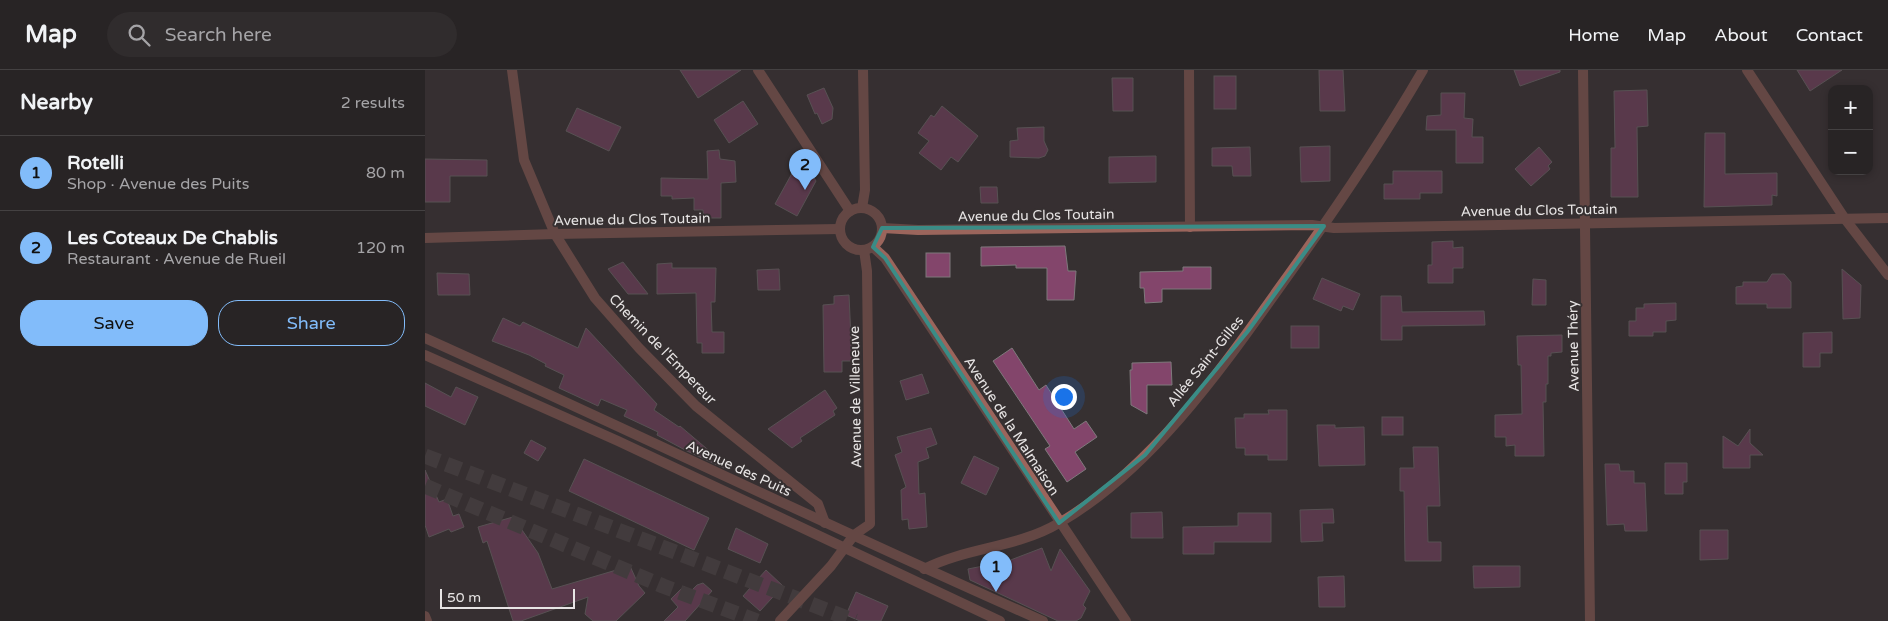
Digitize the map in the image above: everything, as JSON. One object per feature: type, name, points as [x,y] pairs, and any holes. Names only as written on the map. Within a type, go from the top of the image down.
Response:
[{"type":"street","name":"Chemin de l'Empereur","points":[[512,70],[524,160],[555,234],[595,298],[639,348],[696,406],[818,504],[825,524]]},
{"type":"street","points":[[758,70],[850,211]]},
{"type":"street","points":[[862,208],[865,190],[863,70]]},
{"type":"street","points":[[1189,70],[1190,227]]},
{"type":"street","name":"Allée Saint-Gilles","points":[[924,569],[959,554],[1000,546],[1037,534],[1059,523],[1090,502],[1145,455],[1248,331],[1324,226],[1423,70]]},
{"type":"street","name":"Avenue Théry","points":[[1583,70],[1590,621]]},
{"type":"street","points":[[1747,70],[1845,219],[1888,275]]},
{"type":"street","points":[[862,208],[876,214],[882,228],[880,238],[868,248],[848,246],[841,236],[839,229],[844,216],[850,211],[862,208]]},
{"type":"street","name":"Avenue du Clos Toutain","points":[[882,228],[917,230],[1324,226],[1334,228],[1888,218]]},
{"type":"street","name":"Avenue du Clos Toutain","points":[[425,238],[839,229]]},
{"type":"street","name":"Avenue de la Malmaison","points":[[868,248],[885,258],[1059,523],[1126,621]]},
{"type":"street","name":"Avenue de Villeneuve","points":[[853,535],[870,524],[868,248]]},
{"type":"street","name":"Avenue des Puits","points":[[425,338],[825,524],[853,535],[1020,616],[1043,621]]},
{"type":"street","points":[[429,357],[439,344]]},
{"type":"street","name":"Avenue des Puits","points":[[429,357],[515,397],[551,411],[1000,621]]},
{"type":"street","points":[[551,411],[556,398]]},
{"type":"street","points":[[780,621],[831,566],[853,535]]},
{"type":"street","points":[[425,616],[427,621]]},
{"type":"highlighted area","points":[[1324,226],[1248,331],[1145,455],[1059,523],[885,258],[873,247],[882,228]]},
{"type":"building","points":[[680,70],[741,70],[698,98]]},
{"type":"building","points":[[1319,70],[1343,70],[1345,111],[1320,111]]},
{"type":"building","points":[[1514,70],[1560,70],[1560,72],[1520,86]]},
{"type":"building","points":[[1797,70],[1842,70],[1810,91]]},
{"type":"building","points":[[1214,76],[1236,76],[1236,109],[1214,109]]},
{"type":"building","points":[[1112,78],[1133,78],[1133,111],[1113,111]]},
{"type":"building","points":[[824,88],[833,108],[832,119],[822,124],[817,113],[815,114],[807,95]]},
{"type":"building","points":[[1647,90],[1648,126],[1637,127],[1638,197],[1611,197],[1611,148],[1615,148],[1614,91]]},
{"type":"building","points":[[1441,93],[1465,93],[1464,118],[1473,119],[1472,137],[1483,137],[1483,163],[1456,163],[1456,130],[1426,130],[1427,116],[1441,115]]},
{"type":"building","points":[[743,101],[758,124],[729,143],[714,120]]},
{"type":"building","points":[[942,106],[978,136],[958,162],[951,157],[941,170],[919,153],[929,141],[918,133],[931,115],[934,117]]},
{"type":"building","points":[[577,108],[621,127],[609,151],[566,131]]},
{"type":"building","points":[[1044,127],[1044,141],[1048,150],[1045,156],[1039,158],[1010,157],[1010,141],[1018,140],[1017,128]]},
{"type":"building","points":[[1705,133],[1725,133],[1725,174],[1777,173],[1777,196],[1772,195],[1772,205],[1704,207]]},
{"type":"building","points":[[1330,146],[1330,181],[1301,182],[1300,147]]},
{"type":"building","points":[[1250,147],[1251,176],[1233,176],[1232,166],[1212,166],[1212,148]]},
{"type":"building","points":[[1539,147],[1552,162],[1548,166],[1550,169],[1531,186],[1515,169]]},
{"type":"building","points":[[719,150],[720,159],[735,161],[736,182],[721,183],[721,218],[704,218],[703,210],[694,210],[694,198],[672,199],[672,196],[661,196],[661,178],[708,179],[707,151]]},
{"type":"building","points":[[1156,156],[1156,182],[1109,183],[1109,157]]},
{"type":"building","points":[[801,157],[816,181],[797,216],[775,204]]},
{"type":"building","points":[[425,159],[487,160],[487,176],[450,176],[450,202],[425,202]]},
{"type":"building","points":[[1393,171],[1442,171],[1442,193],[1420,193],[1420,199],[1384,199],[1384,184],[1393,184]]},
{"type":"building","points":[[980,187],[997,187],[998,203],[981,203]]},
{"type":"building","points":[[1453,241],[1453,248],[1463,247],[1463,268],[1453,268],[1453,283],[1428,283],[1428,265],[1432,265],[1432,242]]},
{"type":"building","points":[[1065,246],[1068,271],[1076,271],[1074,300],[1047,300],[1047,268],[1016,268],[1016,265],[981,266],[981,247]]},
{"type":"building","points":[[926,253],[950,253],[950,277],[926,277]]},
{"type":"building","points":[[623,262],[648,294],[628,294],[608,269]]},
{"type":"building","points":[[672,263],[672,268],[716,268],[715,302],[711,302],[712,332],[724,332],[724,353],[702,353],[702,343],[697,343],[696,293],[657,294],[657,264]]},
{"type":"building","points":[[1183,267],[1211,267],[1211,289],[1162,289],[1162,302],[1145,303],[1144,288],[1140,288],[1140,272],[1183,271]]},
{"type":"building","points":[[779,269],[780,290],[758,290],[757,270]]},
{"type":"building","points":[[1842,269],[1861,285],[1860,318],[1843,319]]},
{"type":"building","points":[[437,273],[469,274],[470,295],[438,295]]},
{"type":"building","points":[[1772,274],[1784,274],[1791,282],[1791,308],[1767,308],[1767,304],[1736,304],[1736,287],[1743,286],[1743,282],[1767,282]]},
{"type":"building","points":[[1322,278],[1360,294],[1353,310],[1343,306],[1341,311],[1313,299]]},
{"type":"building","points":[[1533,279],[1546,280],[1546,305],[1532,305]]},
{"type":"building","points":[[849,295],[852,361],[842,361],[842,372],[824,372],[823,305],[834,304],[834,296]]},
{"type":"building","points":[[1381,296],[1401,296],[1402,312],[1484,311],[1485,325],[1402,326],[1402,340],[1381,340]]},
{"type":"building","points":[[1676,303],[1676,320],[1666,321],[1666,332],[1653,332],[1653,336],[1629,336],[1629,321],[1636,321],[1636,308],[1644,308],[1644,304]]},
{"type":"building","points":[[503,318],[520,326],[523,322],[578,348],[586,328],[657,404],[654,410],[680,426],[726,465],[724,468],[687,451],[657,435],[658,432],[624,416],[627,410],[601,399],[598,406],[559,388],[564,375],[545,366],[546,364],[529,355],[492,341]]},
{"type":"building","points":[[1291,326],[1319,326],[1319,348],[1291,348]]},
{"type":"building","points":[[1832,332],[1832,353],[1820,353],[1820,367],[1803,367],[1803,333]]},
{"type":"building","points":[[1562,335],[1562,352],[1551,353],[1551,356],[1548,356],[1548,384],[1546,384],[1546,402],[1543,402],[1544,456],[1515,456],[1515,445],[1506,446],[1506,437],[1495,437],[1495,415],[1522,414],[1521,365],[1518,365],[1517,336]]},
{"type":"building","points":[[1012,348],[1039,390],[1046,385],[1074,429],[1086,421],[1097,437],[1075,452],[1086,469],[1067,482],[1045,449],[1050,446],[993,361]]},
{"type":"building","points":[[1171,362],[1172,385],[1147,385],[1147,414],[1131,405],[1130,370],[1132,370],[1132,363]]},
{"type":"building","points":[[922,374],[929,393],[906,400],[900,381]]},
{"type":"building","points":[[425,383],[451,397],[456,387],[478,397],[465,425],[425,406]]},
{"type":"building","points":[[825,390],[837,408],[833,411],[835,415],[800,438],[802,441],[792,448],[768,429]]},
{"type":"building","points":[[1268,410],[1287,410],[1287,460],[1268,460],[1268,455],[1245,455],[1245,448],[1236,448],[1235,418],[1244,418],[1244,414],[1269,414]]},
{"type":"building","points":[[1382,417],[1403,417],[1403,435],[1382,435]]},
{"type":"building","points":[[1317,425],[1335,425],[1335,428],[1364,427],[1365,465],[1319,466]]},
{"type":"building","points":[[931,428],[937,444],[926,448],[929,458],[918,462],[919,494],[925,493],[927,527],[909,529],[908,519],[902,520],[901,490],[906,487],[895,455],[902,452],[897,437]]},
{"type":"building","points":[[1750,429],[1750,443],[1763,455],[1750,455],[1750,468],[1723,468],[1723,436],[1738,446]]},
{"type":"building","points":[[531,440],[546,448],[538,461],[524,453]]},
{"type":"building","points":[[1413,447],[1438,447],[1440,506],[1427,506],[1428,542],[1441,542],[1441,561],[1405,561],[1404,491],[1400,491],[1400,468],[1414,468]]},
{"type":"building","points":[[974,456],[999,468],[986,495],[961,483]]},
{"type":"building","points":[[584,459],[709,518],[694,550],[569,491]]},
{"type":"building","points":[[1665,463],[1687,463],[1687,482],[1683,482],[1683,494],[1665,494]]},
{"type":"building","points":[[1605,464],[1619,464],[1620,471],[1634,471],[1634,483],[1645,483],[1647,531],[1625,531],[1624,524],[1607,525]]},
{"type":"building","points":[[425,470],[439,502],[447,499],[453,516],[459,514],[464,527],[451,532],[449,529],[429,537],[425,525]]},
{"type":"building","points":[[1333,509],[1334,523],[1322,523],[1323,541],[1301,542],[1300,510]]},
{"type":"building","points":[[1162,512],[1163,538],[1131,538],[1131,513]]},
{"type":"building","points":[[1238,513],[1271,513],[1271,542],[1214,542],[1214,554],[1183,554],[1183,527],[1238,526]]},
{"type":"building","points":[[513,517],[538,553],[552,589],[630,566],[639,586],[645,593],[616,621],[593,621],[585,614],[588,597],[521,621],[513,621],[487,541],[483,543],[478,527]]},
{"type":"building","points":[[736,528],[768,544],[760,563],[728,549]]},
{"type":"building","points":[[1700,530],[1728,530],[1728,559],[1700,560]]},
{"type":"building","points":[[1042,548],[1051,571],[1060,549],[1090,591],[1083,605],[1086,608],[1081,618],[1076,621],[1058,621],[970,580],[968,569],[1008,561]]},
{"type":"building","points":[[1473,566],[1520,566],[1520,587],[1474,588]]},
{"type":"building","points":[[766,570],[783,586],[760,611],[743,596]]},
{"type":"building","points":[[1344,576],[1345,607],[1319,607],[1318,577]]},
{"type":"building","points":[[703,583],[712,591],[685,621],[664,621],[678,607],[671,599],[684,586],[690,592],[697,585]]},
{"type":"building","points":[[856,592],[888,606],[881,621],[860,621],[846,615]]},
{"type":"tunnel","points":[[425,456],[855,621]]},
{"type":"tunnel","points":[[425,486],[663,586],[757,621]]},
{"type":"place","name":"Les Coteaux De Chablis","points":[[805,190]]},
{"type":"place","name":"Rotelli","points":[[996,592]]}]
